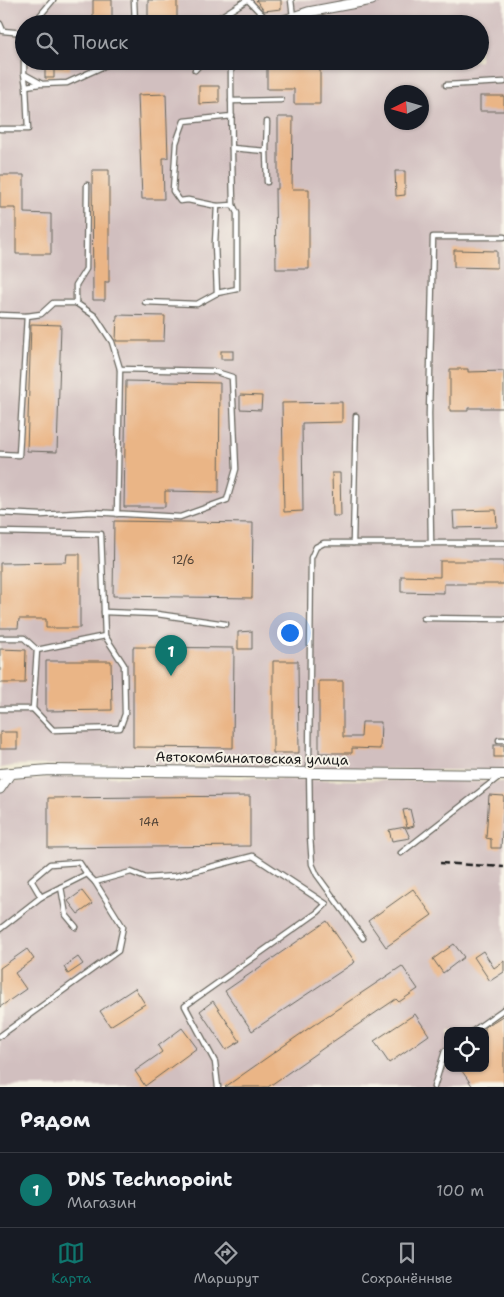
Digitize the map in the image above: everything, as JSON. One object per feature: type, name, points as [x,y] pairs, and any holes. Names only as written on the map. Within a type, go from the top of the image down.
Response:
[{"type":"street","points":[[297,15],[372,0]]},
{"type":"street","name":"Автокомбинатовская улица","points":[[0,774],[49,770],[502,776]]},
{"type":"street","points":[[0,788],[11,773]]},
{"type":"lane","points":[[40,15],[53,0]]},
{"type":"lane","points":[[134,0],[134,15]]},
{"type":"lane","points":[[236,0],[240,5]]},
{"type":"lane","points":[[224,15],[248,0],[262,15]]},
{"type":"lane","points":[[291,0],[293,15]]},
{"type":"lane","points":[[0,24],[1,31],[15,32]]},
{"type":"lane","points":[[0,129],[28,130],[24,70]]},
{"type":"lane","points":[[26,86],[67,83],[95,70]]},
{"type":"lane","points":[[145,302],[197,304],[217,293],[237,289],[237,212],[233,205],[231,70]]},
{"type":"lane","points":[[24,74],[42,84]]},
{"type":"lane","points":[[446,85],[504,82]]},
{"type":"lane","points":[[231,101],[281,100]]},
{"type":"lane","points":[[232,116],[184,121],[176,143],[173,191],[180,200],[217,206],[233,205]]},
{"type":"lane","points":[[267,122],[267,182]]},
{"type":"lane","points":[[232,148],[266,151]]},
{"type":"lane","points":[[76,303],[76,285],[86,269],[87,185]]},
{"type":"lane","points":[[217,206],[214,243],[217,293]]},
{"type":"lane","points":[[431,542],[429,414],[433,237],[504,237]]},
{"type":"lane","points":[[0,315],[27,316],[41,314],[53,303],[76,303],[95,316],[112,342],[120,369],[117,514]]},
{"type":"lane","points":[[0,454],[19,455],[27,316]]},
{"type":"lane","points":[[0,512],[41,515],[92,512],[180,516],[227,500],[236,469],[232,377],[213,371],[120,369]]},
{"type":"lane","points":[[353,543],[356,416]]},
{"type":"lane","points":[[0,532],[101,534],[105,636],[124,665],[125,714],[120,728],[53,730],[34,709],[37,650]]},
{"type":"lane","points":[[363,938],[317,875],[312,864],[309,774],[310,558],[316,547],[324,543],[504,543]]},
{"type":"lane","points":[[104,612],[158,614],[226,624]]},
{"type":"lane","points":[[424,618],[504,619]]},
{"type":"lane","points":[[37,650],[105,636]]},
{"type":"lane","points":[[0,638],[24,638],[37,650]]},
{"type":"lane","points":[[0,709],[34,709]]},
{"type":"lane","points":[[401,853],[502,776]]},
{"type":"lane","points":[[95,882],[131,872],[146,878],[176,876],[253,856],[326,904]]},
{"type":"lane","points":[[0,1036],[118,951],[123,927],[95,882],[79,862],[50,864],[31,880],[40,897]]},
{"type":"lane","points":[[0,928],[40,897],[87,874]]},
{"type":"lane","points":[[61,887],[66,915],[76,928]]},
{"type":"lane","points":[[218,1087],[215,1062],[186,1006],[318,912],[334,898]]},
{"type":"lane","points":[[479,1027],[504,1009]]},
{"type":"lane","points":[[434,1087],[444,1051]]},
{"type":"shaded area","points":[[0,0],[504,0],[504,771],[20,765],[0,768]]},
{"type":"shaded area","points":[[58,776],[504,782],[504,1087],[0,1087],[0,784]]},
{"type":"building","points":[[93,0],[112,0],[112,15],[93,15]]},
{"type":"building","points":[[148,0],[177,0],[177,15],[148,15]]},
{"type":"building","points":[[256,0],[281,0],[281,9],[264,11]]},
{"type":"building","points":[[45,70],[54,70],[54,78],[45,78]]},
{"type":"building","points":[[267,70],[320,70],[320,104],[294,104],[294,89],[267,89]]},
{"type":"building","points":[[199,86],[219,86],[219,103],[199,104]]},
{"type":"building","points":[[166,94],[168,158],[163,158],[164,199],[142,199],[138,95]]},
{"type":"building","points":[[480,96],[504,96],[504,111],[480,111]]},
{"type":"building","points":[[278,117],[293,117],[292,189],[309,189],[309,269],[276,269],[275,189],[278,189]]},
{"type":"building","points":[[92,170],[109,170],[109,282],[105,282],[105,300],[93,300]]},
{"type":"building","points":[[395,171],[405,171],[405,195],[396,196]]},
{"type":"building","points":[[0,175],[24,175],[24,213],[51,214],[51,254],[16,254],[16,208],[0,208]]},
{"type":"building","points":[[454,250],[497,251],[497,268],[454,267]]},
{"type":"building","points":[[117,315],[165,316],[164,341],[116,341]]},
{"type":"building","points":[[31,324],[61,325],[57,452],[27,451]]},
{"type":"building","points":[[221,351],[233,351],[233,359],[221,359]]},
{"type":"building","points":[[450,369],[468,369],[468,372],[504,371],[504,408],[468,408],[468,411],[450,411]]},
{"type":"building","points":[[126,381],[220,383],[219,492],[165,491],[165,507],[124,507]]},
{"type":"building","points":[[240,395],[262,396],[261,410],[240,409]]},
{"type":"building","points":[[342,402],[342,422],[302,423],[303,511],[284,512],[282,403]]},
{"type":"building","points":[[332,473],[340,473],[341,516],[333,516]]},
{"type":"building","points":[[496,510],[497,527],[454,528],[453,511]]},
{"type":"building","points":[[114,521],[253,523],[252,598],[113,596]]},
{"type":"building","points":[[67,554],[80,554],[80,628],[46,628],[46,619],[19,619],[18,628],[0,628],[0,563],[66,562]]},
{"type":"building","points":[[440,561],[504,561],[504,584],[444,584],[444,593],[401,592],[401,576],[440,577]]},
{"type":"building","points":[[252,631],[252,649],[238,649],[238,632]]},
{"type":"building","points":[[133,647],[234,648],[233,748],[133,747]]},
{"type":"building","points":[[0,649],[26,650],[25,683],[0,683]]},
{"type":"building","points":[[46,661],[111,661],[112,710],[46,711]]},
{"type":"building","points":[[273,661],[298,661],[299,753],[273,753]]},
{"type":"building","points":[[319,681],[343,681],[343,737],[361,737],[362,722],[381,722],[380,749],[352,748],[352,753],[319,753]]},
{"type":"building","points":[[0,732],[17,732],[17,749],[0,749]]},
{"type":"building","points":[[494,745],[504,745],[504,757],[494,757]]},
{"type":"building","points":[[489,795],[504,796],[501,848],[491,848],[491,839],[486,838]]},
{"type":"building","points":[[250,796],[250,846],[48,848],[48,798]]},
{"type":"building","points":[[410,809],[414,826],[407,828],[403,810]]},
{"type":"building","points":[[405,827],[410,838],[392,841],[389,830]]},
{"type":"building","points":[[413,889],[432,915],[386,947],[368,921]]},
{"type":"building","points":[[82,891],[92,904],[78,914],[68,901]]},
{"type":"building","points":[[327,921],[355,962],[252,1031],[225,991]]},
{"type":"building","points":[[454,944],[464,957],[443,973],[433,959]]},
{"type":"building","points":[[27,949],[34,959],[15,973],[26,989],[0,1007],[0,968]]},
{"type":"building","points":[[483,951],[494,968],[504,961],[504,972],[490,981],[474,957]]},
{"type":"building","points":[[78,957],[83,964],[68,974],[64,967]]},
{"type":"building","points":[[402,966],[418,989],[399,1002],[396,999],[268,1087],[225,1087],[312,1026]]},
{"type":"building","points":[[135,988],[145,1004],[110,1026],[100,1011]]},
{"type":"building","points":[[213,1001],[240,1041],[226,1050],[200,1011]]},
{"type":"building","points":[[415,1014],[429,1035],[389,1063],[374,1041]]},
{"type":"building","points":[[504,1015],[504,1087],[473,1087],[463,1072],[489,1072],[489,1027],[485,1027]]},
{"type":"building","points":[[182,1028],[197,1048],[145,1086],[135,1071],[162,1052],[158,1046]]},
{"type":"railway","points":[[440,863],[504,867]]},
{"type":"place","name":"DNS Technopoint","points":[[171,676]]}]
